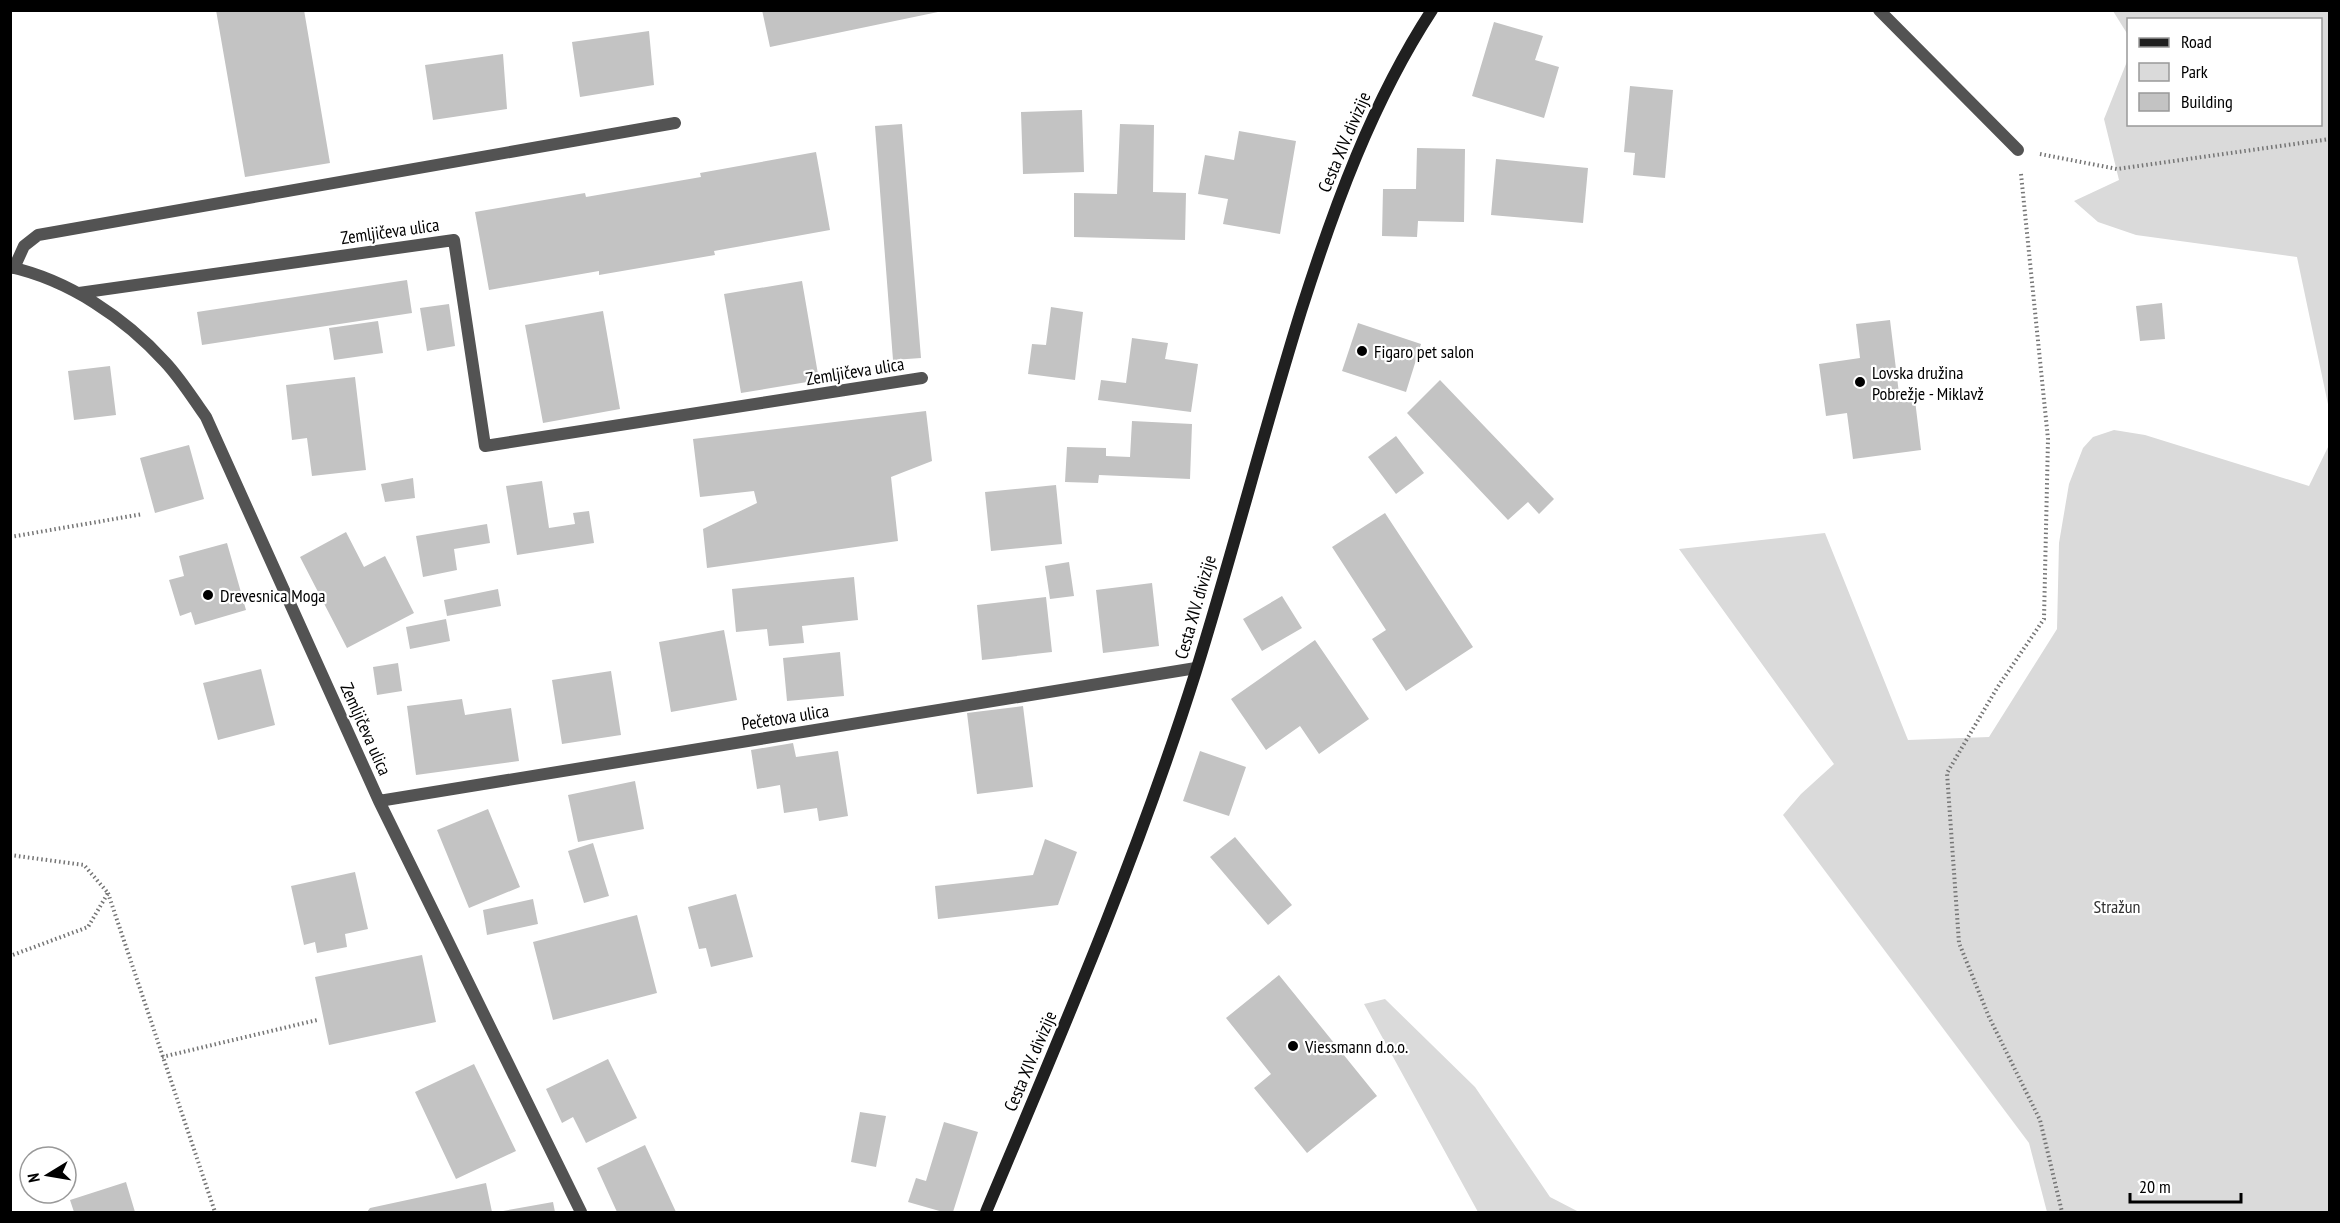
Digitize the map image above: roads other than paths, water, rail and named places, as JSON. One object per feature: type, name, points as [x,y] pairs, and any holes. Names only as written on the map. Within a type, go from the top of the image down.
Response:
[{"type":"street","name":"Cesta XIV. divizije","points":[[986,1212],[1105,926],[1158,788],[1196,668],[1285,363],[1337,206],[1386,90],[1432,10]]},
{"type":"street","points":[[1879,10],[2018,150]]},
{"type":"street","name":"Zemljičeva ulica","points":[[581,1212],[379,801],[206,417],[165,362],[118,319],[79,293],[30,271],[12,267],[24,246],[38,235],[675,123]]},
{"type":"street","name":"Zemljičeva ulica","points":[[79,293],[454,240],[485,447],[922,378]]},
{"type":"street","name":"Pečetova ulica","points":[[379,801],[1196,668]]},
{"type":"place","name":"Figaro pet salon","points":[[1362,351]]},
{"type":"place","name":"Lovska družina Pobrežje - Miklavž","points":[[1860,382]]},
{"type":"place","name":"Drevesnica Moga","points":[[208,595]]},
{"type":"place","name":"Viessmann d.o.o.","points":[[1293,1046]]},
{"type":"park label","name":"Stražun","points":[[2117,906]]}]
